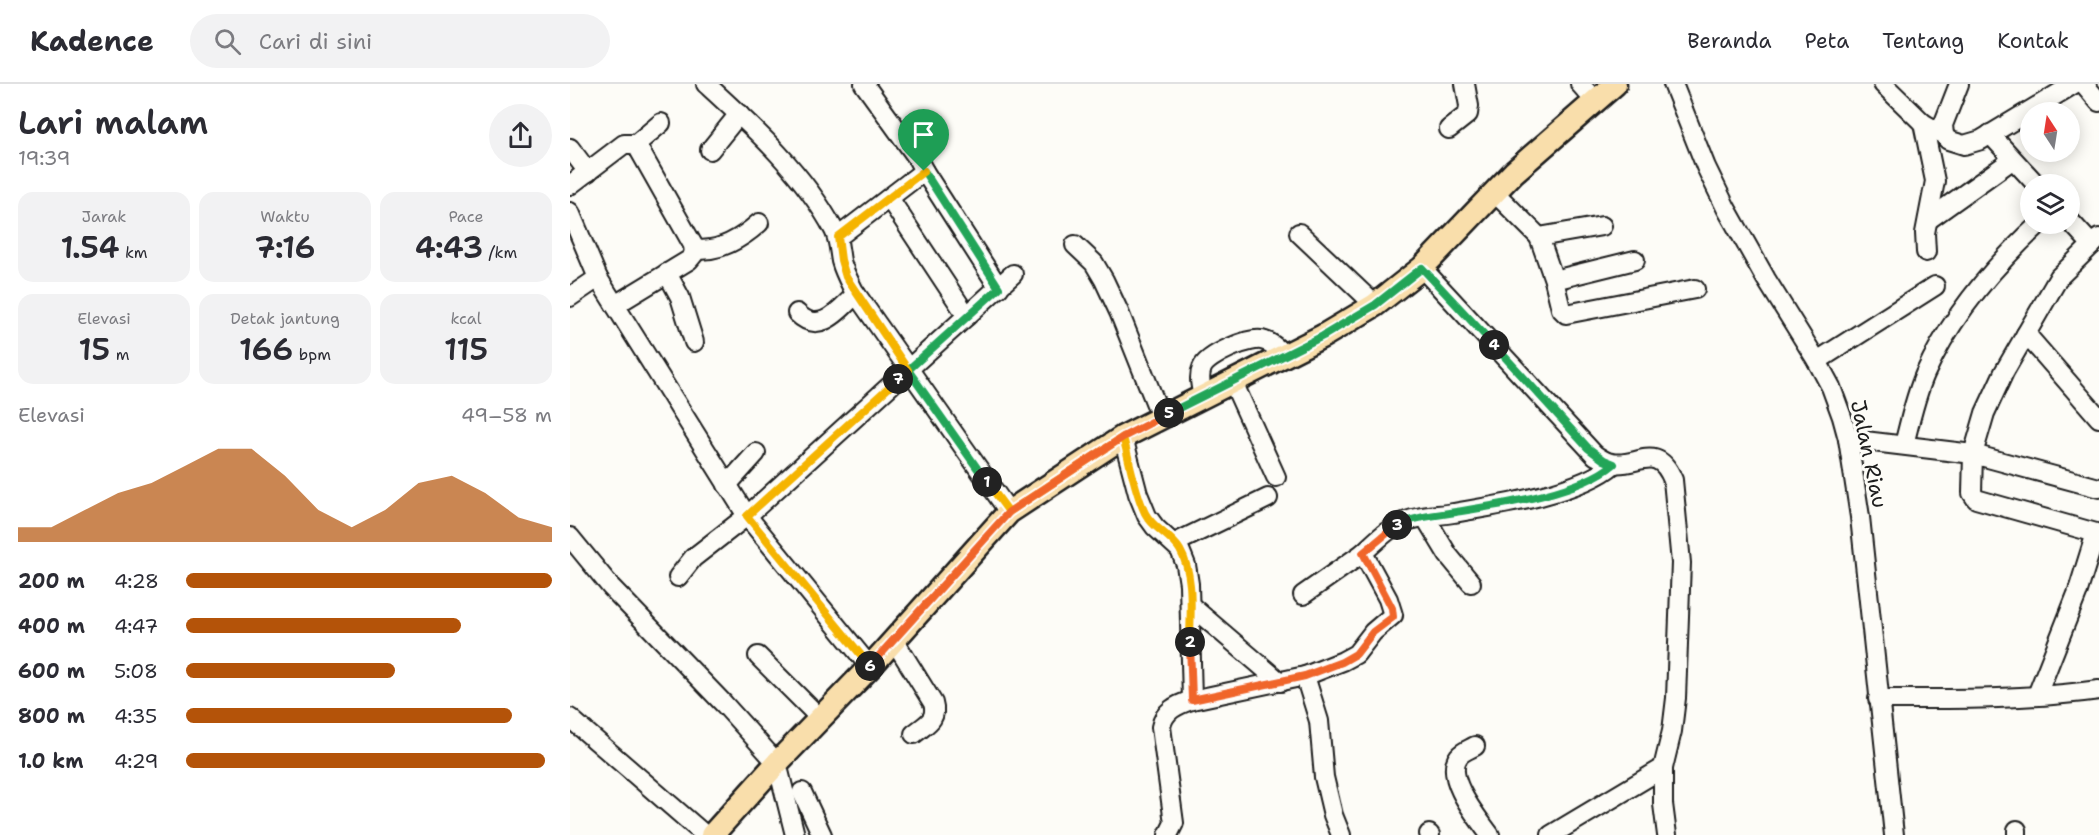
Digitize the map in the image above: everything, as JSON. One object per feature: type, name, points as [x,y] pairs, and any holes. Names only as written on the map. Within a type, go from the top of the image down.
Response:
[{"type":"main road","points":[[712,835],[777,763],[870,667],[1009,512],[1123,437],[1323,336],[1375,305],[1422,268],[1494,192],[1615,84]]},
{"type":"street","points":[[705,84],[772,147],[808,188],[838,237],[846,277],[856,294],[1009,512]]},
{"type":"street","points":[[864,84],[924,171],[999,288]]},
{"type":"street","points":[[1449,129],[1468,114],[1465,84]]},
{"type":"street","points":[[1580,84],[1596,102]]},
{"type":"street","name":"Jalan Riau","points":[[1672,84],[1706,167],[1726,208],[1766,279],[1817,361],[1837,401],[1848,438],[1860,517],[1894,835]]},
{"type":"street","points":[[1883,84],[1923,123],[1944,135],[1948,140],[1964,145],[1976,143],[2074,84]]},
{"type":"street","points":[[1944,135],[1943,125],[1959,84]]},
{"type":"street","points":[[2084,84],[2099,102]]},
{"type":"street","points":[[710,150],[739,114]]},
{"type":"street","points":[[570,185],[624,144],[636,144],[661,123]]},
{"type":"street","points":[[1923,123],[1935,181],[1928,220],[1926,252]]},
{"type":"street","points":[[1990,134],[2026,174]]},
{"type":"street","points":[[615,305],[689,260],[694,254],[694,249],[652,169],[636,144]]},
{"type":"street","points":[[570,148],[588,171]]},
{"type":"street","points":[[1928,220],[2012,160]]},
{"type":"street","points":[[838,237],[924,171]]},
{"type":"street","points":[[1494,192],[1539,237],[1561,309],[1568,315],[1695,289]]},
{"type":"street","points":[[889,198],[967,316]]},
{"type":"street","points":[[570,212],[598,278],[747,516],[870,667]]},
{"type":"street","points":[[694,249],[702,251],[716,248],[744,236],[759,223]]},
{"type":"street","points":[[1539,237],[1602,226]]},
{"type":"street","points":[[2037,695],[2077,594],[2098,528],[1976,499],[1972,493],[1973,454],[1985,413],[2004,372],[2059,277],[2095,242],[2080,229]]},
{"type":"street","points":[[1299,233],[1375,305]]},
{"type":"street","points":[[1904,445],[1917,397],[1934,356],[1988,276],[2029,234]]},
{"type":"street","points":[[1076,245],[1094,263],[1104,280],[1161,417]]},
{"type":"street","points":[[1554,280],[1635,260]]},
{"type":"street","points":[[1422,268],[1588,448],[1604,460],[1614,464]]},
{"type":"street","points":[[667,273],[680,297],[694,342]]},
{"type":"street","points":[[678,577],[693,558],[747,516],[1013,274]]},
{"type":"street","points":[[570,297],[598,278]]},
{"type":"street","points":[[1817,361],[1935,286]]},
{"type":"street","points":[[796,313],[805,321],[814,323],[823,321],[856,294]]},
{"type":"street","points":[[2026,334],[2099,418]]},
{"type":"street","points":[[1203,397],[1201,370],[1203,365],[1213,357],[1254,339],[1265,340],[1284,355]]},
{"type":"street","points":[[1233,382],[1276,477]]},
{"type":"street","points":[[1123,437],[1138,494],[1147,516],[1155,527],[1180,550],[1188,574],[1192,700]]},
{"type":"street","points":[[1848,438],[1973,454],[2099,489]]},
{"type":"street","points":[[727,485],[756,453]]},
{"type":"street","points":[[1303,595],[1363,553],[1394,527],[1416,518],[1510,504],[1598,476],[1614,464],[1645,459],[1659,461],[1665,465],[1673,480],[1681,563],[1676,698],[1663,768],[1663,804],[1667,835]]},
{"type":"street","points":[[1175,543],[1268,498]]},
{"type":"street","points":[[1425,517],[1442,545],[1471,583]]},
{"type":"street","points":[[570,537],[611,587],[724,704],[777,763],[795,835]]},
{"type":"street","points":[[1168,835],[1174,823],[1161,727],[1168,712],[1181,703],[1192,700],[1305,676],[1350,658],[1360,650],[1373,632],[1393,617],[1392,608],[1363,553]]},
{"type":"street","points":[[1190,605],[1280,682]]},
{"type":"street","points":[[894,640],[933,703],[935,710],[933,718],[914,734]]},
{"type":"street","points":[[758,656],[821,719]]},
{"type":"street","points":[[1305,676],[1319,721],[1324,777],[1333,815],[1341,835]]},
{"type":"street","points":[[1878,699],[1975,699],[2099,690]]},
{"type":"street","points":[[570,718],[705,835]]},
{"type":"street","points":[[1475,746],[1458,757],[1454,772],[1455,779],[1467,802],[1490,835]]},
{"type":"street","points":[[1551,835],[1663,768]]},
{"type":"street","points":[[802,792],[822,835]]},
{"type":"route","points":[[924,171],[838,237],[846,277],[908,370],[747,516],[870,667],[1009,512],[1045,486],[1123,437],[1323,336],[1375,305],[1422,268],[1588,448],[1604,460],[1614,464],[1598,476],[1510,504],[1416,518],[1394,527],[1363,553],[1392,608],[1393,616],[1373,632],[1356,654],[1342,662],[1305,676],[1192,700],[1189,584],[1186,565],[1175,543],[1155,527],[1143,509],[1123,437],[1009,512],[908,370],[999,288],[924,171]]}]
